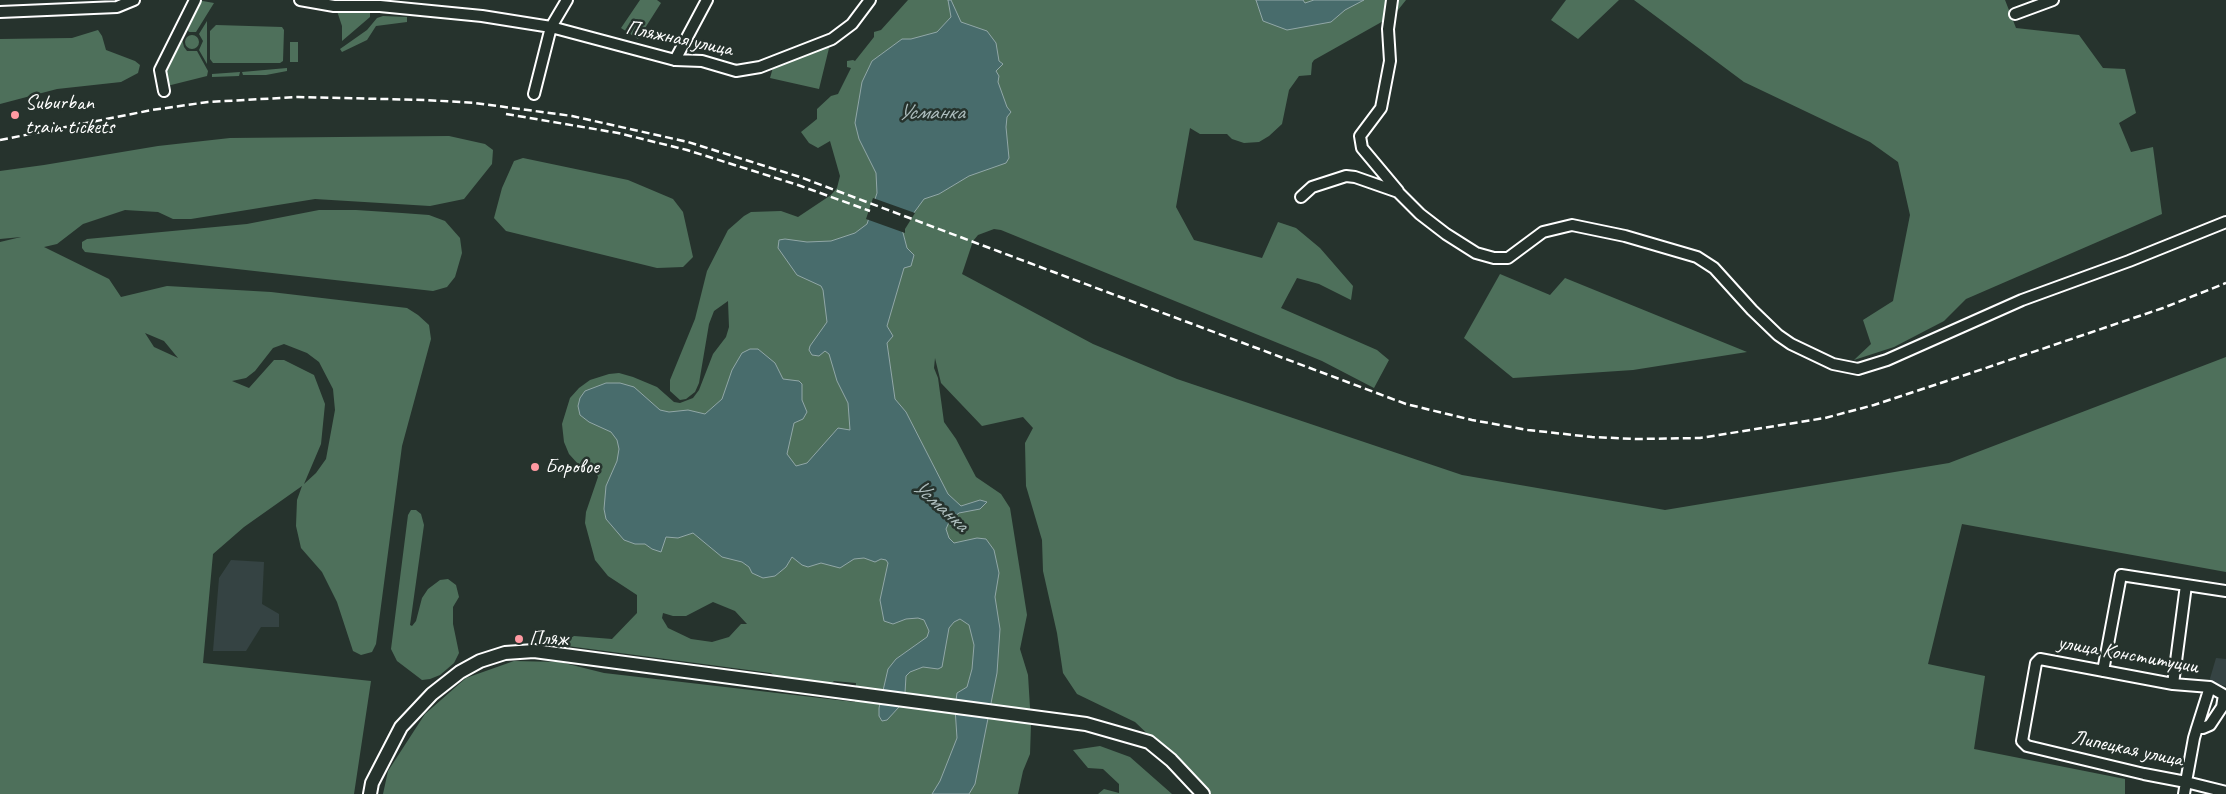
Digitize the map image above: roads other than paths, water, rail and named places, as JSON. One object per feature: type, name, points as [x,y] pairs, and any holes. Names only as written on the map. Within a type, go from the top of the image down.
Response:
[{"type":"street","points":[[0,12],[117,7],[134,0]]},
{"type":"street","points":[[164,91],[160,70],[195,0]]},
{"type":"street","name":"Пляжная улица","points":[[300,0],[482,16],[551,27],[674,60],[702,61],[736,71],[760,67],[832,39],[852,24],[870,0]]},
{"type":"street","points":[[534,94],[551,27],[567,0]]},
{"type":"street","points":[[674,60],[707,0]]},
{"type":"street","points":[[1392,0],[1388,29],[1390,61],[1381,108],[1360,136],[1362,148],[1398,192],[1420,214],[1446,234],[1476,253],[1494,258],[1508,258],[1543,232],[1572,224],[1625,236],[1697,257],[1714,268],[1752,310],[1778,335],[1791,344],[1832,364],[1858,369],[1887,360],[2022,300],[2129,261],[2226,222]]},
{"type":"street","points":[[2015,14],[2053,0]]},
{"type":"street","points":[[1301,198],[1312,188],[1346,176],[1355,176],[1398,192]]},
{"type":"street","points":[[2103,671],[2121,575],[2226,591]]},
{"type":"street","points":[[2173,684],[2186,585]]},
{"type":"street","points":[[370,794],[372,783],[401,727],[432,694],[466,668],[480,661],[505,653],[534,651],[1086,724],[1149,742],[1171,760],[1203,794]]},
{"type":"street","name":"улица Конституции","points":[[2022,741],[2036,663],[2040,659],[2173,684],[2210,687]]},
{"type":"street","points":[[2184,794],[2197,728],[2210,687],[2224,695],[2222,707],[2210,725],[2197,728]]},
{"type":"street","name":"Липецкая улица","points":[[2022,741],[2027,746],[2226,792]]},
{"type":"water","name":"Усманка","points":[[948,0],[951,0],[961,22],[987,31],[996,43],[999,61],[1003,64],[996,71],[999,76],[998,82],[1007,107],[1011,112],[1007,117],[1006,127],[1009,158],[1006,163],[969,176],[939,194],[924,199],[902,229],[907,248],[914,255],[911,266],[904,268],[887,326],[893,336],[887,343],[895,399],[906,412],[948,494],[961,506],[980,500],[987,502],[980,509],[959,513],[950,520],[946,529],[949,538],[954,543],[977,538],[986,539],[994,550],[999,573],[995,597],[1000,629],[997,673],[975,784],[969,794],[932,794],[940,781],[957,738],[955,708],[957,693],[967,687],[972,669],[974,645],[969,625],[960,619],[954,622],[949,628],[942,667],[938,669],[923,667],[910,672],[906,676],[905,693],[899,707],[887,720],[882,721],[879,716],[879,708],[888,669],[896,659],[927,637],[929,631],[924,620],[918,618],[906,619],[893,624],[884,621],[880,600],[888,563],[886,560],[881,559],[875,562],[864,558],[854,559],[840,568],[821,563],[808,567],[792,557],[786,567],[775,576],[763,578],[752,573],[749,567],[742,562],[722,557],[693,533],[678,538],[666,537],[661,552],[645,544],[635,544],[624,540],[606,519],[604,509],[606,486],[617,461],[619,449],[617,440],[611,432],[589,422],[580,415],[578,406],[580,398],[585,391],[606,383],[620,383],[634,387],[660,410],[669,412],[688,410],[705,414],[722,399],[732,370],[742,353],[750,349],[758,349],[775,363],[783,379],[799,381],[802,384],[802,400],[807,412],[803,419],[794,423],[787,454],[796,466],[807,463],[838,428],[850,430],[848,403],[837,381],[829,354],[825,351],[819,356],[812,355],[809,350],[827,322],[823,290],[821,286],[797,275],[778,248],[779,240],[831,241],[855,233],[867,224],[877,193],[876,173],[859,139],[855,123],[862,82],[872,61],[902,39],[911,39],[937,32],[951,17]]},
{"type":"water","points":[[1256,0],[1303,0],[1305,3],[1314,0],[1364,0],[1345,10],[1331,22],[1287,30],[1263,21]]},
{"type":"railway","points":[[0,140],[152,110],[208,102],[298,97],[475,103],[572,116],[688,142],[800,177],[1406,404],[1472,420],[1528,430],[1592,437],[1636,439],[1700,438],[1825,418],[1874,405],[1974,372],[2163,308],[2226,283]]},
{"type":"railway","points":[[506,114],[618,133],[687,150],[798,185],[870,211]]},
{"type":"place","name":"Suburban train tickets","points":[[15,115]]},
{"type":"place","name":"Боровое","points":[[535,467]]},
{"type":"place","name":"Пляж","points":[[519,639]]}]
